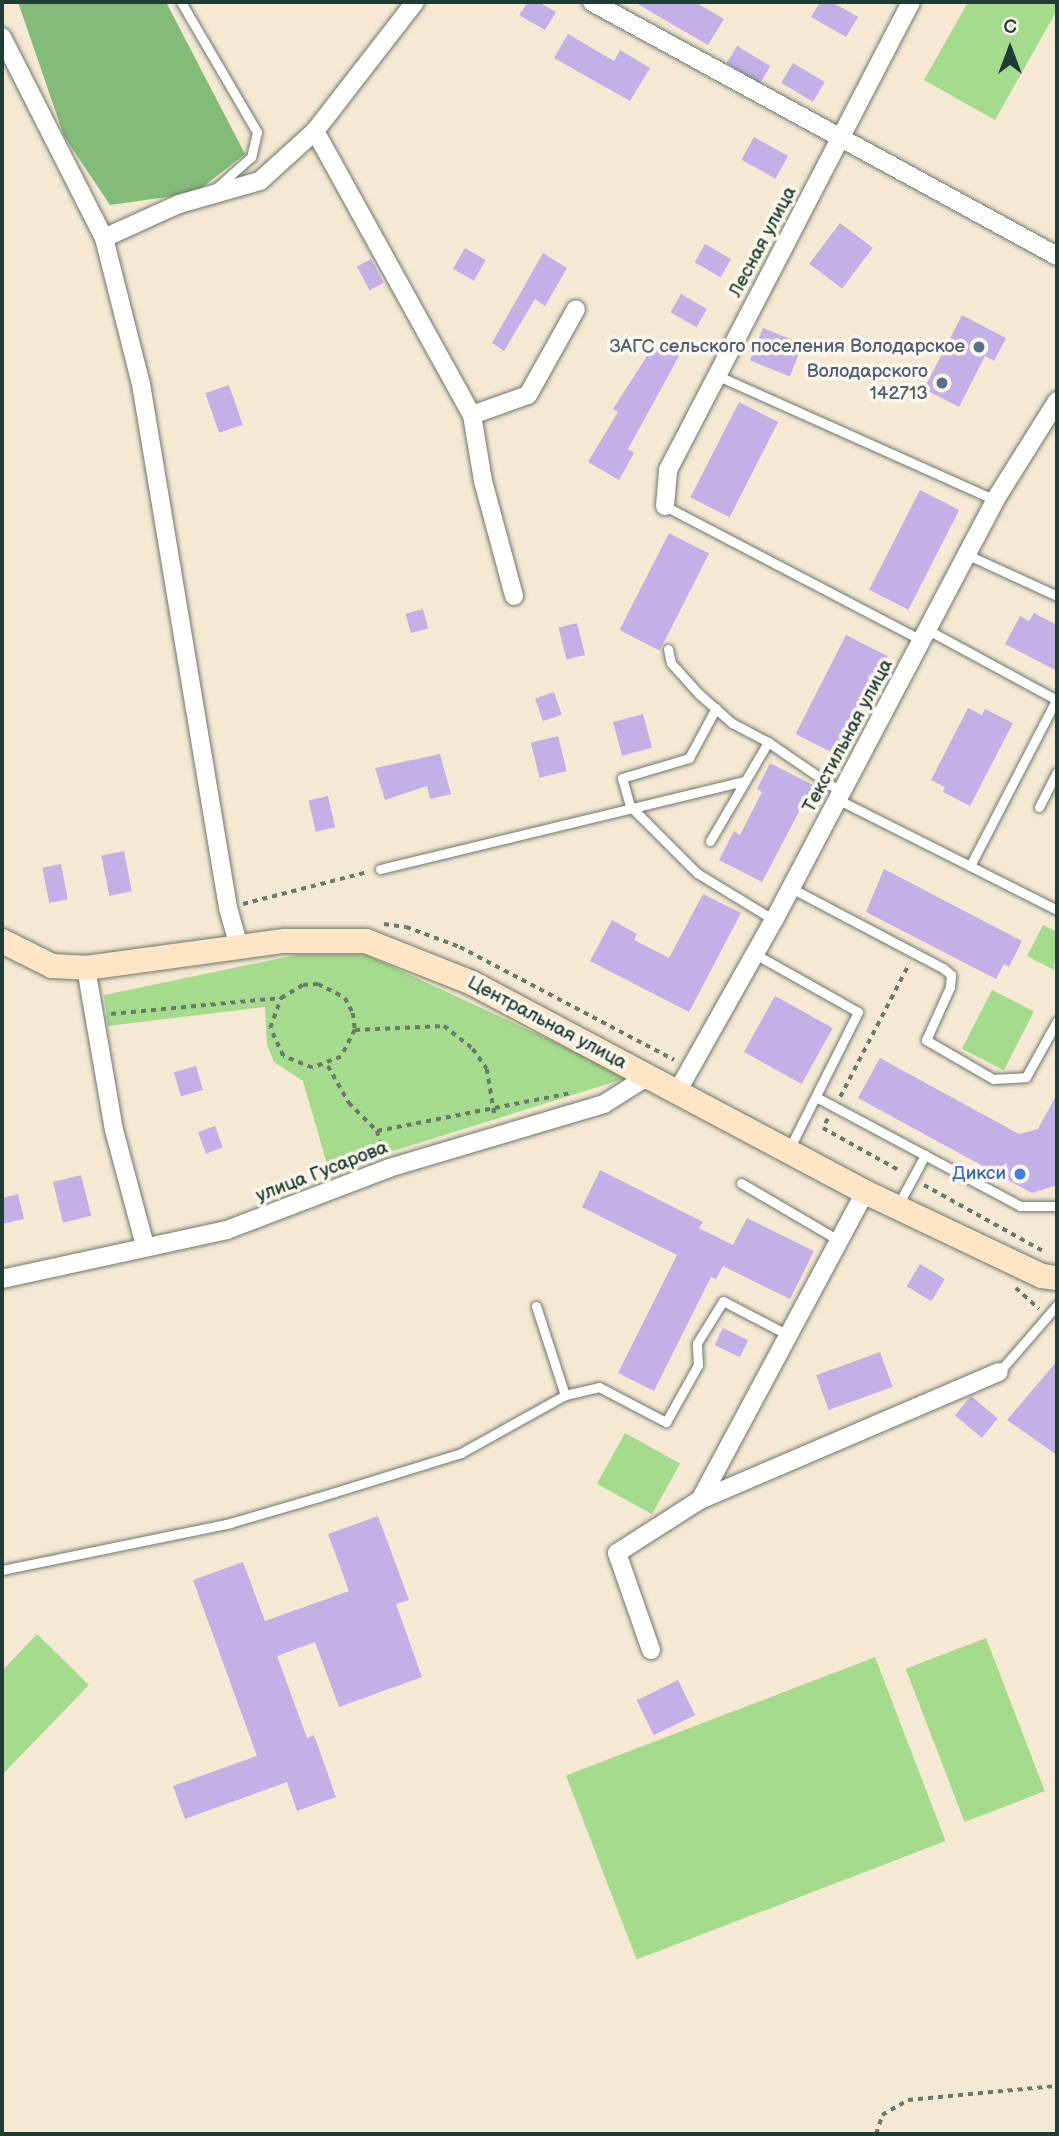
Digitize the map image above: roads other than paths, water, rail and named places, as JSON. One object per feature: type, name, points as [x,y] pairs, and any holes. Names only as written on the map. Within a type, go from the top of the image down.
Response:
[{"type":"main road","name":"Центральная улица","points":[[2,941],[51,966],[86,968],[145,964],[239,946],[366,940],[472,983],[865,1192],[1042,1276],[1054,1267]]},
{"type":"street","points":[[104,238],[206,196],[260,181],[315,131],[415,2]]},
{"type":"street","points":[[592,2],[843,136],[1057,256]]},
{"type":"street","name":"Лесная улица","points":[[665,506],[668,470],[911,2]]},
{"type":"street","points":[[2,37],[104,238],[141,384],[228,908],[239,946]]},
{"type":"street","points":[[315,131],[472,415],[483,481],[514,596]]},
{"type":"street","points":[[472,415],[528,394],[576,309]]},
{"type":"street","name":"Текстильная улица","points":[[677,1092],[774,920],[926,636],[995,500],[1057,401]]},
{"type":"street","points":[[86,968],[91,1016],[114,1130],[145,1246]]},
{"type":"street","name":"улица Гусарова","points":[[2,1279],[227,1230],[389,1168],[604,1104],[648,1076]]},
{"type":"street","points":[[700,1500],[865,1192]]},
{"type":"street","points":[[651,1650],[617,1553],[700,1500],[999,1372]]},
{"type":"lane","points":[[181,2],[257,132],[251,157],[206,196]]},
{"type":"lane","points":[[716,375],[995,500]]},
{"type":"lane","points":[[665,506],[1057,700],[971,866]]},
{"type":"lane","points":[[968,555],[1057,596]]},
{"type":"lane","points":[[668,649],[671,663],[732,723],[768,743],[839,795],[1057,910]]},
{"type":"lane","points":[[716,708],[689,758],[622,778],[630,806],[697,873],[774,920]]},
{"type":"lane","points":[[710,841],[768,743]]},
{"type":"lane","points":[[1039,807],[1057,772]]},
{"type":"lane","points":[[380,869],[630,806],[745,781]]},
{"type":"lane","points":[[791,888],[915,953],[951,975],[926,1040],[993,1079],[1026,1077],[1057,1021]]},
{"type":"lane","points":[[755,954],[858,1012],[788,1150]]},
{"type":"lane","points":[[816,1097],[1020,1206],[1057,1206]]},
{"type":"lane","points":[[898,1207],[925,1155]]},
{"type":"lane","points":[[741,1183],[840,1241]]},
{"type":"lane","points":[[2,1570],[230,1523],[332,1493],[461,1453],[565,1395],[600,1387],[666,1422],[698,1365],[698,1343],[723,1301],[788,1335]]},
{"type":"lane","points":[[999,1372],[1057,1305]]},
{"type":"lane","points":[[536,1306],[565,1395]]},
{"type":"place","name":"ЗАГС сельского поселения Володарское","points":[[979,347]]},
{"type":"place","name":"Володарского 142713","points":[[942,383]]},
{"type":"place","name":"Дикси","points":[[1020,1174]]}]
